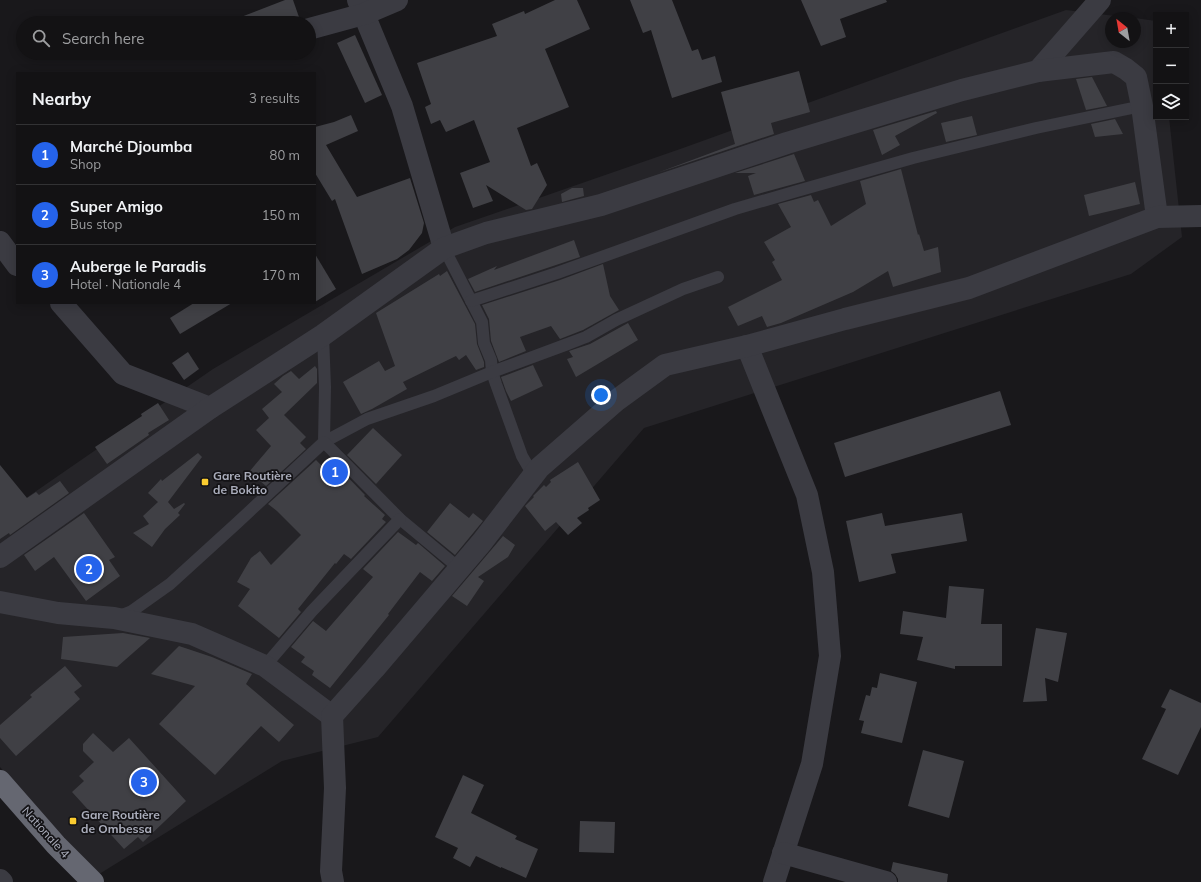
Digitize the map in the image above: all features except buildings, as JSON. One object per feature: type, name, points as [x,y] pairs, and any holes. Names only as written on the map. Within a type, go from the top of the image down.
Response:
[{"type":"highway","name":"Nationale 4","points":[[0,781],[56,845],[93,882]]},
{"type":"street","points":[[316,26],[361,7],[397,0]]},
{"type":"street","points":[[1038,71],[1100,0]]},
{"type":"street","points":[[361,7],[402,106],[444,248]]},
{"type":"street","points":[[0,556],[210,408],[324,335],[444,248],[486,233],[601,205],[787,143],[962,90],[1038,71],[1114,62],[1126,69],[1136,77],[1142,106],[1157,217]]},
{"type":"street","points":[[333,882],[331,871],[335,788],[332,716],[482,542],[539,468],[616,400],[665,365],[747,346],[845,319],[969,288],[1157,217],[1201,216]]},
{"type":"street","points":[[0,242],[16,264]]},
{"type":"street","points":[[62,304],[123,374],[210,408]]},
{"type":"street","points":[[747,346],[807,495],[823,572],[830,656],[812,764],[774,882]]},
{"type":"street","points":[[0,602],[58,613],[114,618],[192,634],[265,666],[332,716]]},
{"type":"street","points":[[783,853],[886,882]]},
{"type":"lane","points":[[471,301],[557,273],[734,209],[797,190],[913,158],[1036,128],[1142,106]]},
{"type":"lane","points":[[444,248],[482,322],[484,343],[491,360],[492,372],[522,456],[533,475]]},
{"type":"lane","points":[[114,618],[132,611],[170,584],[324,442],[367,419],[434,396],[492,372],[579,340],[629,314],[683,289],[718,277]]},
{"type":"lane","points":[[324,335],[324,442],[400,519],[459,568]]},
{"type":"lane","points":[[265,666],[312,611],[400,519]]},
{"type":"shaded area","points":[[1066,10],[1105,15],[1105,48],[1141,48],[1141,19],[1153,21],[1153,120],[1169,120],[1182,237],[1131,274],[644,428],[378,737],[282,761],[96,876],[0,767],[0,516],[213,369],[455,227],[683,148]]},
{"type":"place","name":"Marché Djoumba","points":[[335,472]]},
{"type":"place","name":"Gare Routière de Bokito","points":[[205,482]]},
{"type":"place","name":"Super Amigo","points":[[89,569]]},
{"type":"place","name":"Auberge le Paradis","points":[[144,782]]},
{"type":"place","name":"Gare Routière de Ombessa","points":[[73,821]]}]
